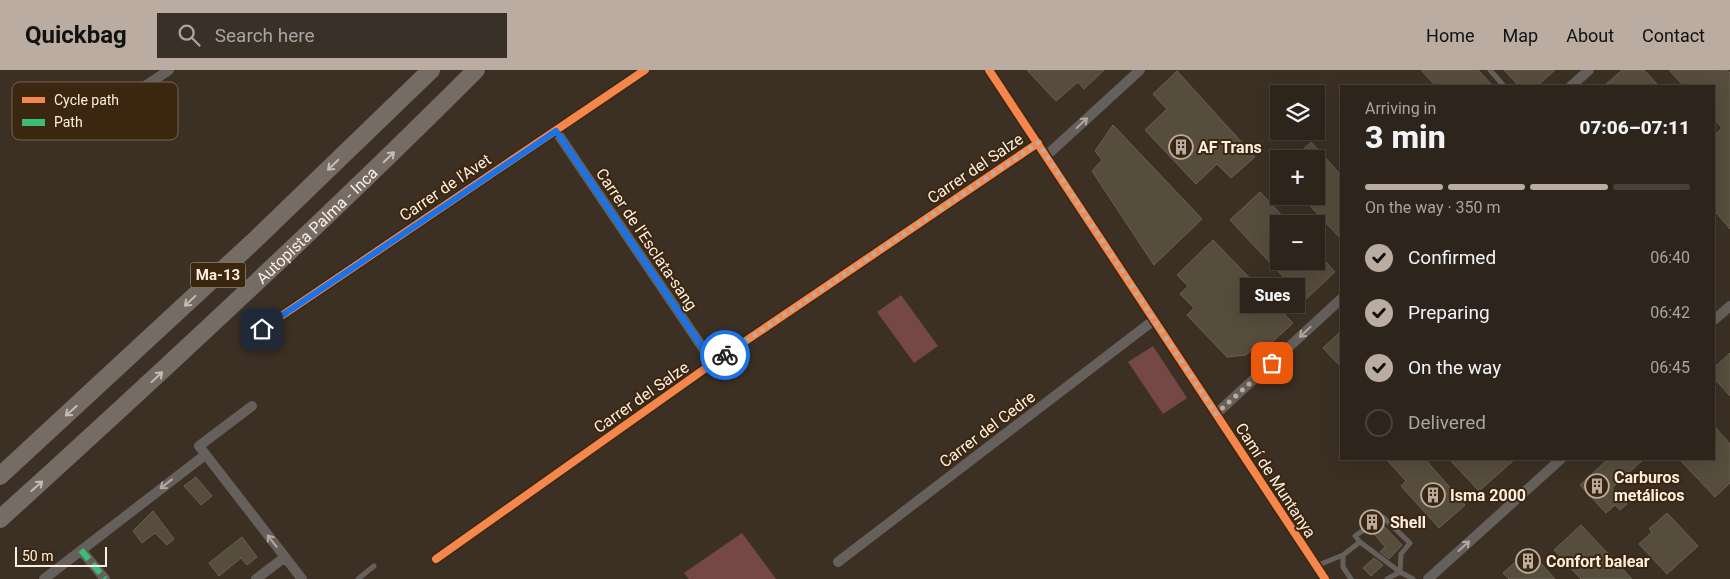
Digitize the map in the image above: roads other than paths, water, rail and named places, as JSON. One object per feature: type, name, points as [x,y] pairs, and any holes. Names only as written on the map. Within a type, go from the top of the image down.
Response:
[{"type":"highway","name":"Autopista Palma - Inca","points":[[0,476],[250,245],[431,70]]},
{"type":"highway","name":"Autopista Palma - Inca","points":[[0,518],[72,455],[265,276],[476,70]]},
{"type":"street","points":[[151,82],[169,70]]},
{"type":"street","name":"Carrer de l'Avet","points":[[262,329],[645,70]]},
{"type":"street","name":"Camí de Muntanya","points":[[989,70],[1325,579]]},
{"type":"street","points":[[1046,156],[1140,70]]},
{"type":"street","points":[[1572,85],[1589,70]]},
{"type":"street","name":"Carrer de l'Esclata-sang","points":[[556,131],[713,363]]},
{"type":"street","name":"Carrer del Salze","points":[[436,559],[713,363],[1038,143]]},
{"type":"street","points":[[1216,414],[1340,300]]},
{"type":"street","points":[[1715,319],[1730,306]]},
{"type":"street","name":"Carrer del Cedre","points":[[838,562],[1154,320]]},
{"type":"street","points":[[252,406],[199,446],[302,579]]},
{"type":"street","points":[[44,579],[205,455]]},
{"type":"street","points":[[1428,579],[1560,460]]},
{"type":"street","points":[[81,550],[105,579]]},
{"type":"street","points":[[256,579],[285,557]]},
{"type":"lane","points":[[1490,70],[1503,85]]},
{"type":"lane","points":[[1400,572],[1401,554],[1410,543],[1383,517],[1355,536],[1360,542],[1400,572],[1413,579]]},
{"type":"lane","points":[[1316,566],[1343,556],[1360,542]]},
{"type":"lane","points":[[1343,556],[1343,567],[1351,579]]},
{"type":"lane","points":[[358,579],[374,566]]},
{"type":"lane","points":[[1387,579],[1400,572]]},
{"type":"place","name":"AF Trans","points":[[1181,147]]},
{"type":"place","name":"Sues","points":[[1272,363]]},
{"type":"place","name":"Carburos metálicos","points":[[1597,486]]},
{"type":"place","name":"Isma 2000","points":[[1433,495]]},
{"type":"place","name":"Shell","points":[[1372,522]]},
{"type":"place","name":"Confort balear","points":[[1528,561]]}]
